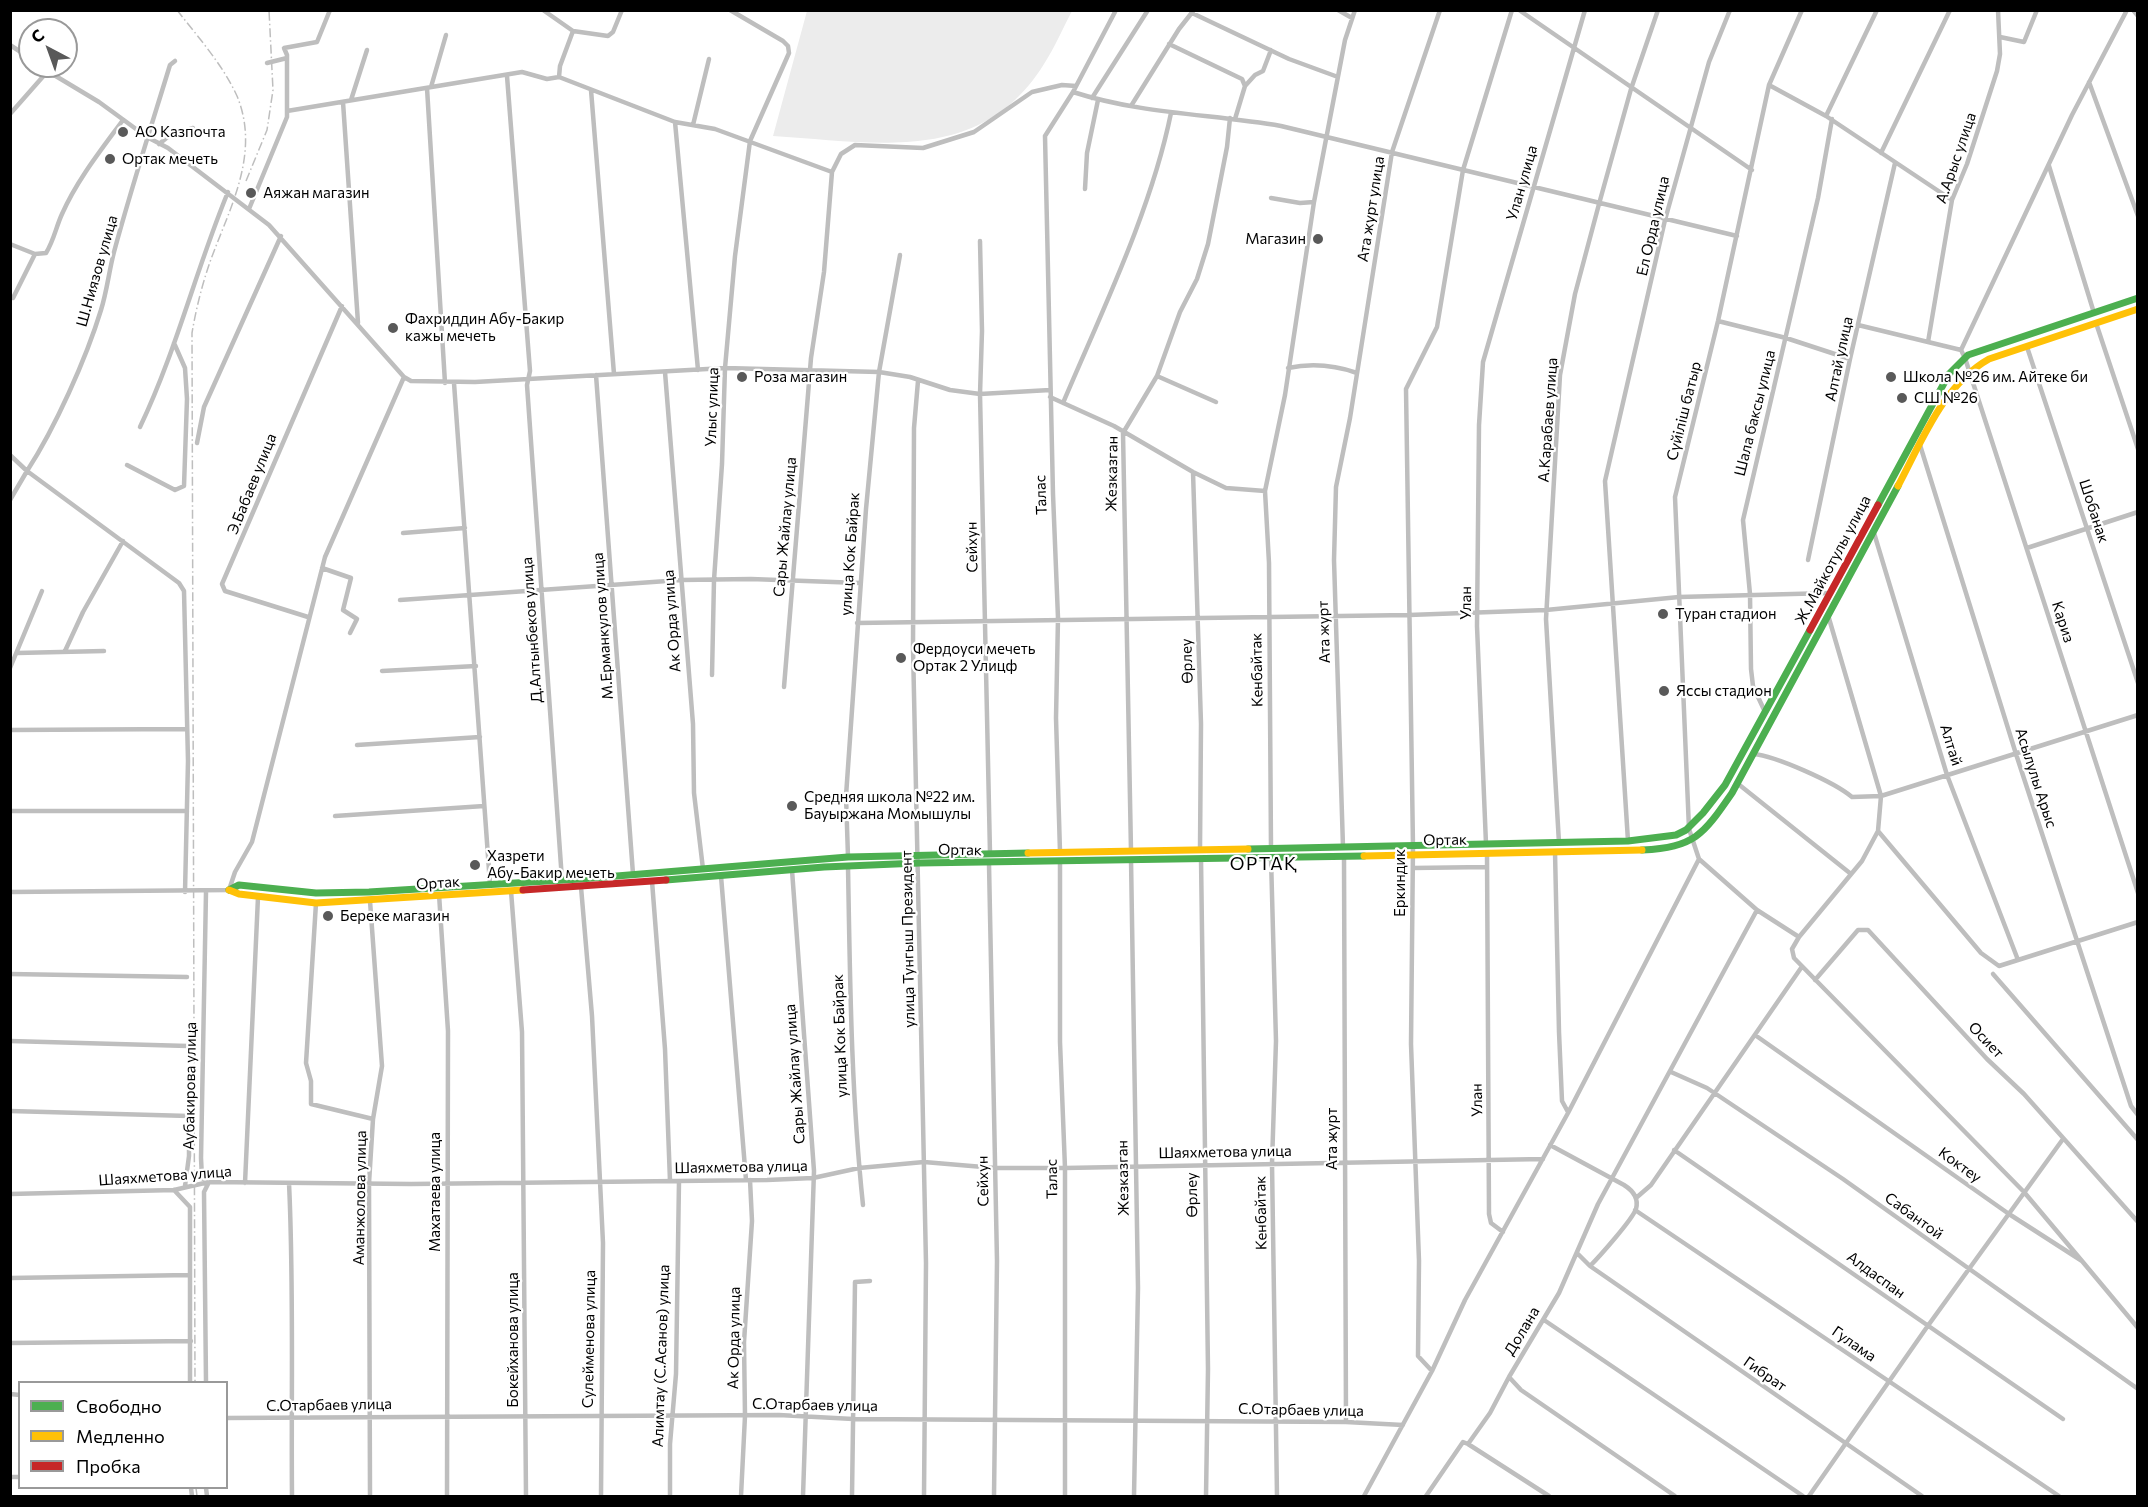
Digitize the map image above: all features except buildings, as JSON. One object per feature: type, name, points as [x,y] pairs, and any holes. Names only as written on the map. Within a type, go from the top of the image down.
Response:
[{"type":"street","points":[[249,209],[287,111],[287,58],[284,48],[313,43],[321,38],[330,10]]},
{"type":"street","points":[[543,10],[573,31],[608,36],[613,32],[622,10]]},
{"type":"street","name":"Улыс улица","points":[[712,675],[714,580],[722,464],[725,369],[735,256],[750,141],[789,53],[788,46],[783,41],[730,10]]},
{"type":"street","points":[[1074,89],[1116,10]]},
{"type":"street","points":[[1085,189],[1087,153],[1095,99],[1148,10]]},
{"type":"street","points":[[1338,10],[1352,18]]},
{"type":"street","name":"Кенбайтак","points":[[1271,849],[1269,616],[1264,491],[1288,368],[1314,202],[1338,76],[1355,10]]},
{"type":"street","name":"Ата журт улица","points":[[1350,418],[1392,152],[1440,10]]},
{"type":"street","points":[[1463,170],[1512,10]]},
{"type":"street","points":[[1519,10],[1575,51],[1752,170]]},
{"type":"street","name":"Улан улица","points":[[1483,362],[1532,188],[1586,10]]},
{"type":"street","name":"А.Карабаев улица","points":[[1559,843],[1546,610],[1560,375],[1575,294],[1599,204],[1631,89],[1658,10]]},
{"type":"street","name":"Ел Орда улица","points":[[1628,841],[1605,481],[1610,451],[1665,220],[1689,129],[1709,62],[1730,10]]},
{"type":"street","name":"Сүйіліш батыр","points":[[1699,859],[1691,841],[1689,829],[1675,497],[1718,321],[1769,85],[1802,10]]},
{"type":"street","points":[[1826,116],[1877,10]]},
{"type":"street","points":[[1881,153],[1929,60],[1950,10]]},
{"type":"street","name":"А.Арыс улица","points":[[1928,342],[1952,200],[1967,164],[1997,71],[2000,37],[1998,10]]},
{"type":"street","points":[[2000,37],[2024,42],[2037,10]]},
{"type":"street","points":[[1961,351],[2089,82],[2127,10]]},
{"type":"street","points":[[2133,10],[2138,16]]},
{"type":"street","points":[[1131,106],[1169,44],[1193,12],[1271,50],[1338,76]]},
{"type":"street","points":[[559,77],[560,66],[573,31]]},
{"type":"street","points":[[445,383],[429,88],[446,34]]},
{"type":"street","points":[[1169,44],[1242,79],[1245,86],[1255,75],[1263,71],[1271,50]]},
{"type":"street","points":[[351,100],[367,50]]},
{"type":"street","points":[[267,63],[287,58]]},
{"type":"street","points":[[693,125],[709,59]]},
{"type":"street","name":"Ш.Ниязов улица","points":[[10,500],[39,453],[83,359],[101,309],[114,253],[147,137],[170,65],[175,61]]},
{"type":"street","points":[[287,111],[522,72],[547,79],[559,77],[675,122],[715,129],[832,171],[841,154],[855,145],[923,148],[974,132],[1032,92],[1062,85],[1095,99],[1172,113],[1232,118],[1327,137],[1737,236]]},
{"type":"street","name":"Д.Алтынбеков улица","points":[[507,76],[530,371],[527,379],[562,880]]},
{"type":"street","points":[[10,114],[42,78]]},
{"type":"street","points":[[57,78],[99,102],[236,198],[281,236],[404,377],[419,383],[725,369],[879,372],[950,390],[980,394],[1050,390]]},
{"type":"street","points":[[2089,82],[2138,216]]},
{"type":"street","points":[[1769,85],[1832,119],[1952,200]]},
{"type":"street","name":"Жезказган","points":[[1134,1497],[1138,1288],[1134,1165],[1123,433],[1156,376],[1180,312],[1197,279],[1208,244],[1232,118],[1245,86]]},
{"type":"street","name":"Талас","points":[[1060,852],[1056,718],[1058,618],[1050,397],[1045,136],[1074,89]]},
{"type":"street","points":[[591,90],[614,374]]},
{"type":"street","points":[[343,102],[358,323]]},
{"type":"street","points":[[1064,403],[1148,196],[1164,151],[1172,113]]},
{"type":"street","name":"Шала баксы улица","points":[[1766,713],[1758,699],[1750,669],[1750,594],[1743,519],[1786,338],[1798,275],[1818,198],[1832,119]]},
{"type":"street","points":[[10,244],[35,254],[46,253],[53,242],[62,214],[81,178],[123,120]]},
{"type":"street","points":[[675,122],[698,370]]},
{"type":"street","points":[[159,144],[169,136],[192,128]]},
{"type":"street","name":"Алтай улица","points":[[1808,560],[1850,359],[1895,163]]},
{"type":"street","points":[[2049,165],[2094,313]]},
{"type":"street","name":"Еркиндик","points":[[1432,1371],[1418,1356],[1411,1044],[1413,846],[1406,389],[1437,327],[1463,170]]},
{"type":"street","name":"Сары Жайлау улица","points":[[784,687],[810,370],[824,272],[832,171]]},
{"type":"street","points":[[140,427],[156,394],[228,192]]},
{"type":"street","points":[[1272,198],[1300,203],[1314,202]]},
{"type":"street","points":[[197,443],[204,407],[281,236]]},
{"type":"street","name":"Сейхун","points":[[980,241],[982,331],[980,394],[990,853]]},
{"type":"street","points":[[13,298],[35,254]]},
{"type":"street","name":"улица Кок Байрак","points":[[848,857],[846,796],[860,583],[879,372],[900,255]]},
{"type":"street","name":"Ж.Майкотулы улица","points":[[1689,829],[1725,785],[1949,374],[1965,358],[2138,298]]},
{"type":"street","name":"Э.Бабаев улица","points":[[308,617],[225,591],[222,584],[342,306]]},
{"type":"street","name":"Ж.Майкотулы улица","points":[[1691,841],[1716,818],[1737,783],[1920,445],[1955,385],[1970,370],[1989,359],[2138,309]]},
{"type":"street","points":[[1718,321],[1786,338],[1850,359]]},
{"type":"street","points":[[2096,323],[2138,448]]},
{"type":"street","points":[[1858,325],[1961,351],[1965,358]]},
{"type":"street","points":[[127,465],[175,490],[184,486],[187,399],[185,368],[174,343]]},
{"type":"street","name":"Шобанак","points":[[2027,346],[2138,683]]},
{"type":"street","name":"Кариз","points":[[1965,358],[2138,893]]},
{"type":"street","name":"Улан","points":[[1483,362],[1479,424],[1478,613],[1486,844]]},
{"type":"street","points":[[1288,368],[1307,364],[1324,365],[1358,374]]},
{"type":"street","name":"Ак Орда улица","points":[[665,372],[693,724],[694,793],[703,869]]},
{"type":"street","name":"М.Ерманкулов улица","points":[[596,375],[633,874]]},
{"type":"street","points":[[1156,376],[1216,402]]},
{"type":"street","points":[[229,890],[235,872],[252,842],[322,568],[337,526],[404,377]]},
{"type":"street","name":"улица Тунгыш Президент","points":[[918,381],[914,428],[915,622],[926,1286],[924,1497]]},
{"type":"street","points":[[454,382],[490,884]]},
{"type":"street","points":[[1050,397],[1155,448],[1193,472],[1226,488],[1264,491]]},
{"type":"street","name":"Ата журт","points":[[1343,847],[1335,616],[1336,487],[1350,418]]},
{"type":"street","name":"Асылулы Арыс","points":[[1920,445],[2016,754],[2132,1106],[2138,1115]]},
{"type":"street","points":[[10,455],[27,471],[179,583],[184,591],[187,729],[185,892]]},
{"type":"street","name":"Өрлеу","points":[[1193,472],[1198,619],[1200,849]]},
{"type":"street","points":[[2027,548],[2138,512]]},
{"type":"street","points":[[403,533],[465,528]]},
{"type":"street","name":"Алтай","points":[[1874,533],[1947,775],[2018,960]]},
{"type":"street","points":[[65,651],[87,602],[123,541]]},
{"type":"street","points":[[322,568],[351,578],[343,610],[357,619],[350,633]]},
{"type":"street","points":[[400,600],[681,580],[792,580],[860,583]]},
{"type":"street","points":[[10,668],[42,591]]},
{"type":"street","points":[[857,623],[985,619],[1198,619],[1478,613],[1546,610],[1679,597],[1830,593]]},
{"type":"street","points":[[1828,615],[1881,796],[1878,831],[1851,874],[1799,937],[1792,949],[1801,968],[2024,1192],[2082,1261]]},
{"type":"street","points":[[1800,650],[1808,653]]},
{"type":"street","points":[[17,653],[104,651]]},
{"type":"street","points":[[382,671],[476,666]]},
{"type":"street","points":[[1753,754],[1767,756],[1840,787],[1852,797],[1881,796],[2138,715]]},
{"type":"street","points":[[10,730],[187,729]]},
{"type":"street","points":[[357,745],[480,737]]},
{"type":"street","points":[[1737,783],[1851,874]]},
{"type":"street","points":[[335,816],[484,806]]},
{"type":"street","points":[[10,811],[187,811]]},
{"type":"street","name":"Ортак","points":[[229,890],[238,885],[316,893],[439,887],[562,880],[848,857],[989,864],[1060,861],[1200,849],[1662,840],[1689,829]]},
{"type":"street","points":[[1878,831],[1982,953],[1999,966],[2138,922]]},
{"type":"street","name":"Ортак","points":[[10,892],[229,890],[258,897],[316,903],[581,887],[990,853],[1060,852],[1201,858],[1271,858],[1664,849],[1691,841]]},
{"type":"street","points":[[1555,852],[1562,1101],[1568,1113]]},
{"type":"street","name":"Улан","points":[[1487,853],[1489,1214],[1491,1223],[1503,1232]]},
{"type":"street","name":"Ата журт","points":[[1344,856],[1346,1422]]},
{"type":"street","name":"Өрлеу","points":[[1201,858],[1206,1497]]},
{"type":"street","name":"Кенбайтак","points":[[1271,858],[1276,1029],[1272,1163],[1277,1497]]},
{"type":"street","points":[[1364,1497],[1432,1371],[1465,1300],[1568,1113],[1699,859],[1757,910],[1799,937]]},
{"type":"street","name":"Талас","points":[[1060,861],[1060,1042],[1065,1168],[1065,1497]]},
{"type":"street","name":"Сейхун","points":[[989,864],[995,1168],[994,1497]]},
{"type":"street","name":"улица Кок Байрак","points":[[848,866],[849,987],[863,1205]]},
{"type":"street","points":[[1413,868],[1487,867]]},
{"type":"street","name":"Сары Жайлау улица","points":[[792,870],[810,1103],[813,1178],[803,1497]]},
{"type":"street","name":"Ак Орда улица","points":[[721,876],[752,1221],[744,1342],[745,1416],[741,1497]]},
{"type":"street","points":[[652,881],[665,1049],[670,1181]]},
{"type":"street","name":"Махатаева улица","points":[[439,887],[448,1030],[447,1497]]},
{"type":"street","name":"Сулейменова улица","points":[[581,887],[592,1016],[603,1243],[601,1497]]},
{"type":"street","name":"Бокейханова улица","points":[[511,891],[522,1032],[526,1497]]},
{"type":"street","name":"Аубакирова улица","points":[[206,892],[202,1179],[209,1182],[204,1192],[206,1381]]},
{"type":"street","points":[[245,1183],[258,897]]},
{"type":"street","name":"Аманжолова улица","points":[[370,901],[382,1066],[373,1119],[369,1184],[372,1416],[370,1497]]},
{"type":"street","points":[[316,903],[306,1063],[311,1081],[311,1104],[373,1119]]},
{"type":"street","name":"Долана","points":[[1675,1497],[1521,1390],[1509,1377],[1544,1320],[1578,1254],[1598,1204],[1757,910]]},
{"type":"street","name":"Осиет","points":[[1815,980],[1858,930],[1868,930],[1987,1059],[2024,1094],[2138,1222]]},
{"type":"street","points":[[1636,1198],[1651,1185],[1801,968]]},
{"type":"street","points":[[10,974],[187,977]]},
{"type":"street","points":[[1993,974],[2138,1140]]},
{"type":"street","name":"Коктеу","points":[[1755,1035],[2009,1214],[2082,1261],[2138,1328]]},
{"type":"street","points":[[10,1041],[188,1046]]},
{"type":"street","name":"Сабантой","points":[[1671,1072],[1707,1088],[1843,1179],[2138,1389]]},
{"type":"street","points":[[10,1111],[189,1116],[189,1156],[185,1186]]},
{"type":"street","points":[[1809,1497],[1968,1269],[2063,1139]]},
{"type":"street","points":[[1550,1145],[1613,1178],[1633,1191],[1636,1198],[1635,1210],[1590,1266]]},
{"type":"street","name":"Алдаспан","points":[[1674,1150],[2063,1419]]},
{"type":"street","name":"Шаяхметова улица","points":[[10,1194],[174,1190],[209,1182],[600,1183],[813,1178],[859,1168],[924,1162],[995,1168],[1065,1168],[1204,1163],[1543,1159]]},
{"type":"street","name":"Алимтау (С.Асанов) улица","points":[[670,1497],[671,1416],[676,1374],[679,1181]]},
{"type":"street","points":[[288,1183],[292,1250],[290,1419],[292,1497]]},
{"type":"street","points":[[174,1190],[190,1207],[190,1381]]},
{"type":"street","name":"Гулама","points":[[1635,1210],[2059,1497]]},
{"type":"street","name":"Гибрат","points":[[1578,1254],[1590,1266],[1922,1497]]},
{"type":"street","points":[[10,1278],[189,1275]]},
{"type":"street","points":[[852,1497],[855,1282],[870,1281]]},
{"type":"street","points":[[1544,1320],[1803,1497]]},
{"type":"street","points":[[10,1343],[190,1341]]},
{"type":"street","points":[[1468,1444],[1490,1413],[1509,1377]]},
{"type":"street","name":"С.Отарбаев улица","points":[[228,1418],[600,1415],[853,1419],[1207,1420],[1403,1425]]},
{"type":"street","points":[[1426,1496],[1463,1442],[1549,1497]]},
{"type":"shaded area","points":[[807,11],[1072,11],[1044,64],[1018,97],[989,119],[957,133],[923,140],[887,143],[773,136]]},
{"type":"railway","points":[[177,10],[225,73],[237,96],[244,118],[246,139],[240,181],[207,271],[192,333],[195,1381]]},
{"type":"railway","points":[[246,181],[267,130],[273,90],[269,10]]},
{"type":"railway","points":[[196,1489],[197,1496]]},
{"type":"traffic: fast","points":[[1878,505],[1949,374],[1968,355],[2138,298]]},
{"type":"traffic: fast","points":[[1642,850],[1674,846],[1696,836],[1705,829],[1732,793],[1898,486]]},
{"type":"traffic: fast","points":[[1248,849],[1628,841],[1676,835],[1686,830],[1703,813],[1725,785],[1810,630]]},
{"type":"traffic: fast","points":[[229,890],[239,885],[316,893],[369,892],[580,879],[848,857],[1028,853]]},
{"type":"traffic: fast","points":[[666,880],[824,867],[919,863],[1364,856]]},
{"type":"traffic: slow","points":[[1898,486],[1935,415],[1959,383],[1973,370],[1989,359],[2138,309]]},
{"type":"traffic: slow","points":[[1028,853],[1248,849]]},
{"type":"traffic: slow","points":[[1364,856],[1642,850]]},
{"type":"traffic: slow","points":[[229,890],[239,894],[316,903],[523,890]]},
{"type":"traffic: jam","points":[[1810,630],[1878,505]]},
{"type":"traffic: jam","points":[[523,890],[666,880]]},
{"type":"place","name":"АО Казпочта","points":[[123,132]]},
{"type":"place","name":"Ортак мечеть","points":[[110,159]]},
{"type":"place","name":"Аяжан магазин","points":[[251,193]]},
{"type":"place","name":"Магазин","points":[[1318,239]]},
{"type":"place","name":"Фахриддин Абу-Бакир кажы мечеть","points":[[393,328]]},
{"type":"place","name":"Роза магазин","points":[[742,377]]},
{"type":"place","name":"Школа №26 им. Айтеке би","points":[[1891,377]]},
{"type":"place","name":"СШ №26","points":[[1902,398]]},
{"type":"place","name":"Туран стадион","points":[[1663,614]]},
{"type":"place","name":"Фердоуси мечеть Ортак 2 Улицф","points":[[901,658]]},
{"type":"place","name":"Яссы стадион","points":[[1664,691]]},
{"type":"place","name":"Средняя школа №22 им. Бауыржана Момышулы","points":[[792,806]]},
{"type":"place","name":"Хазрети Абу-Бакир мечеть","points":[[475,865]]},
{"type":"place","name":"Береке магазин","points":[[328,916]]},
{"type":"district","name":"ОРТАҚ","points":[[1264,864]]}]
